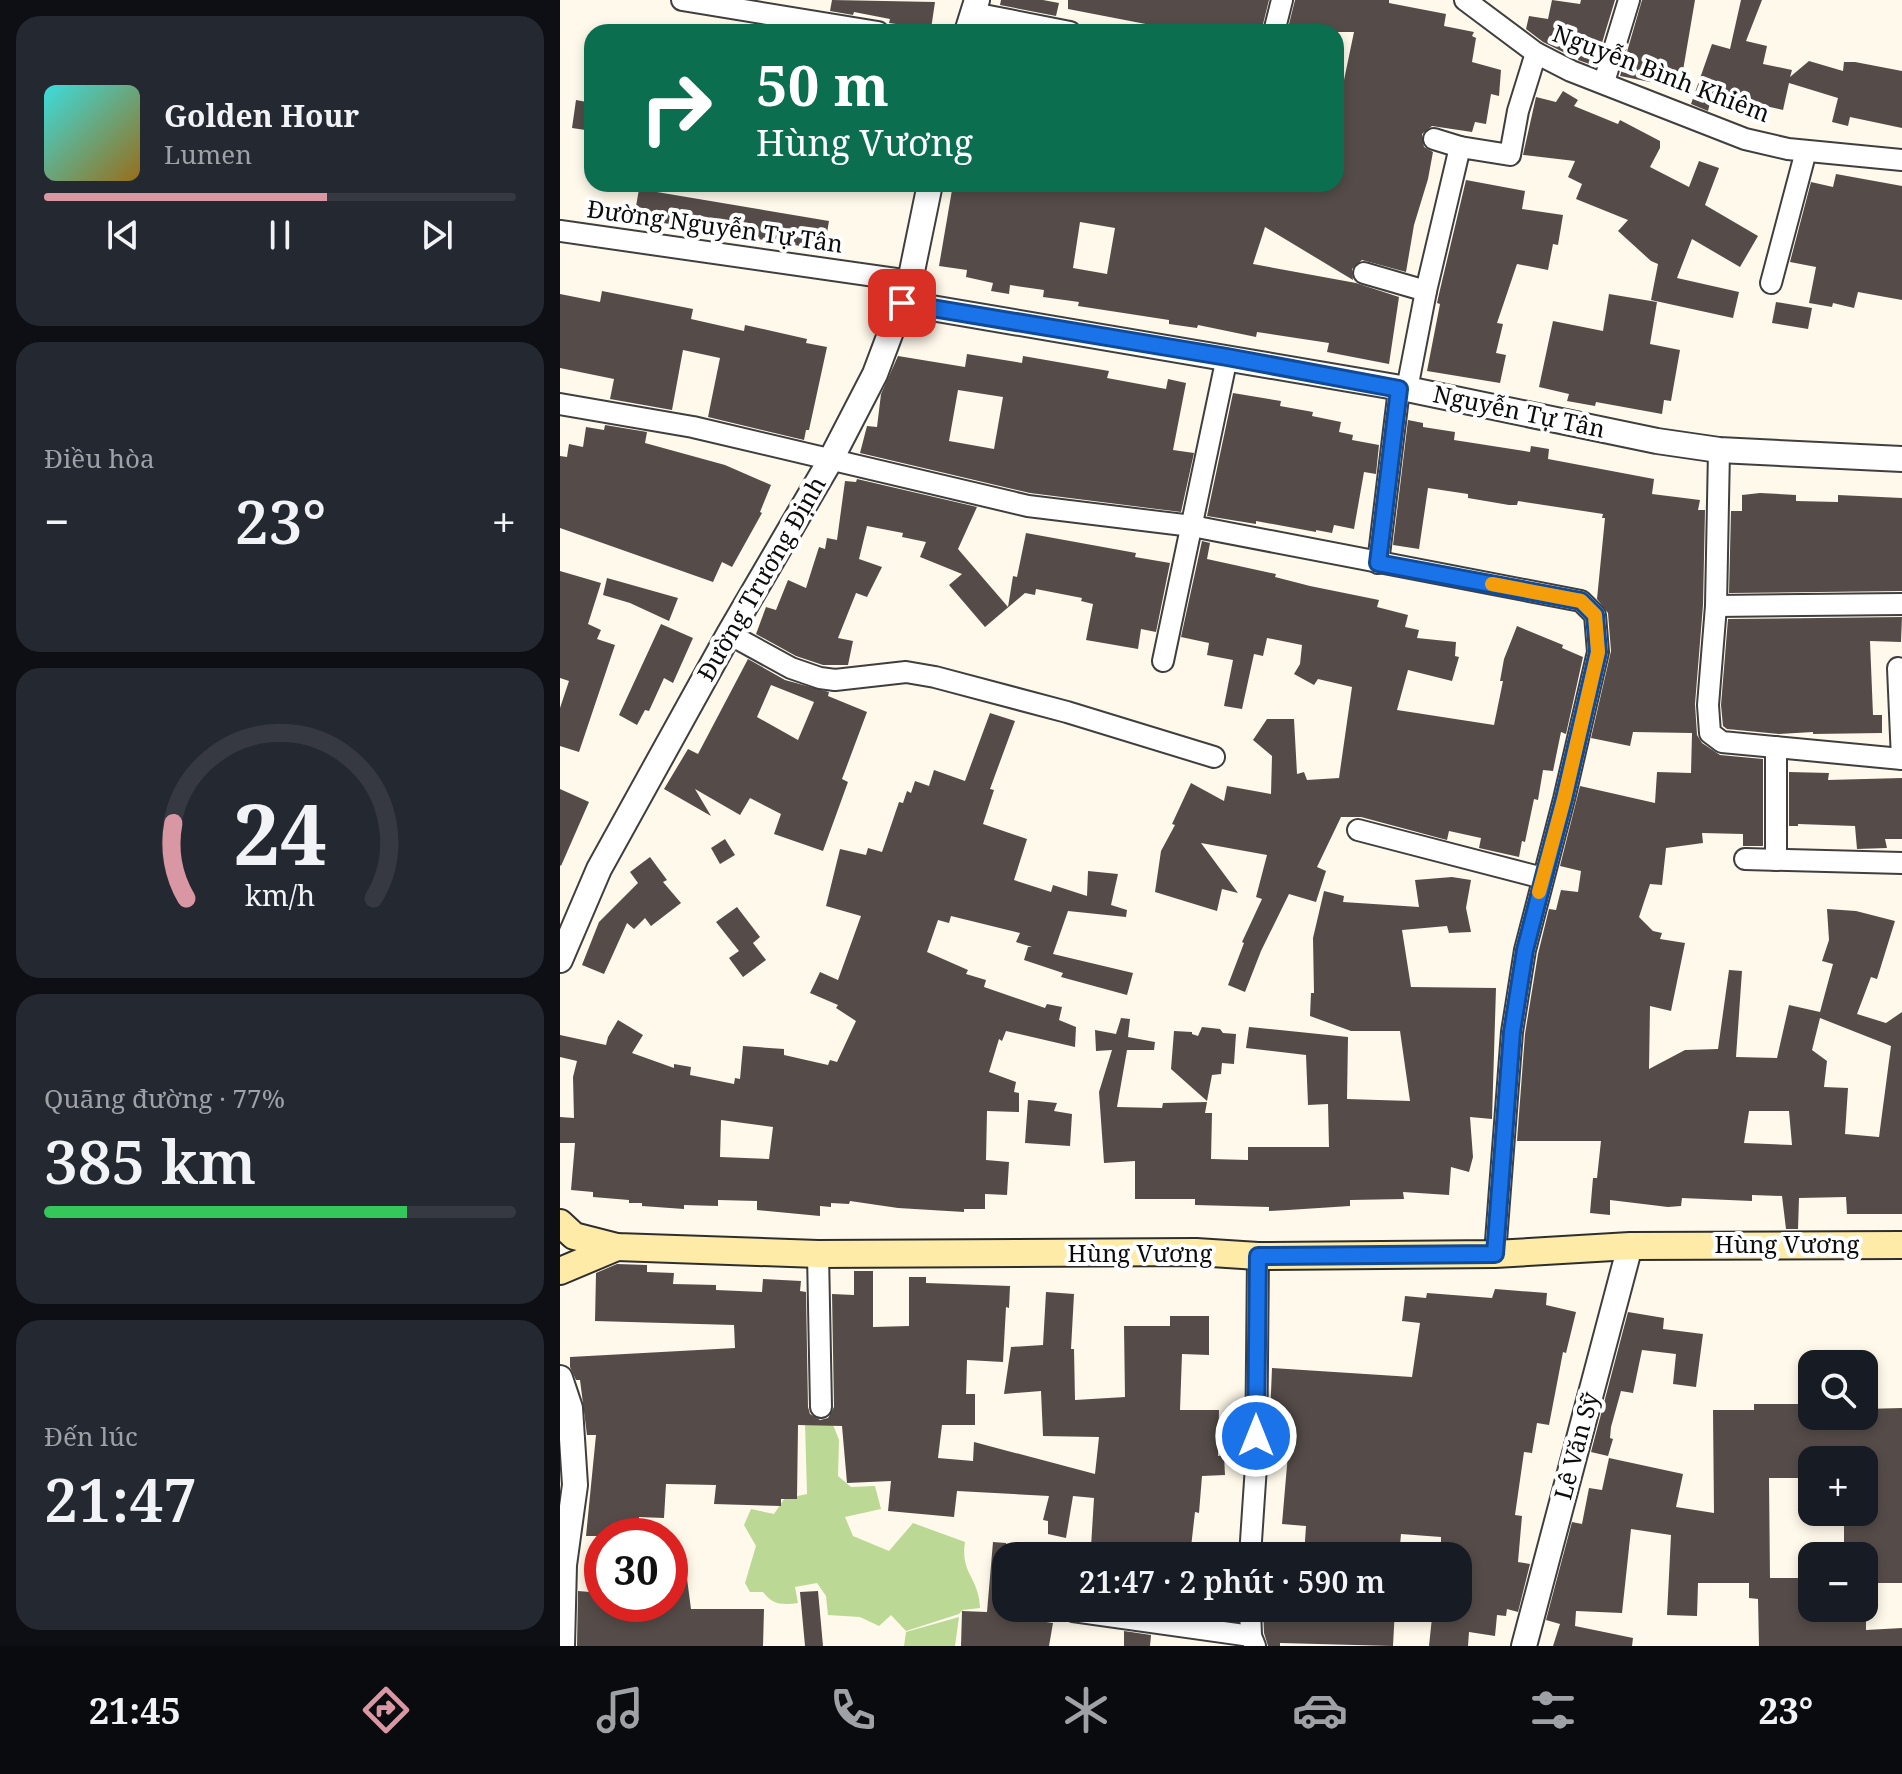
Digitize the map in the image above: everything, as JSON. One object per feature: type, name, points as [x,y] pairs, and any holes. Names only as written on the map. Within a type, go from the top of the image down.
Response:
[{"type":"main road","points":[[560,1223],[574,1236],[617,1247]]},
{"type":"main road","name":"Hùng Vương","points":[[617,1247],[818,1254],[1196,1252],[1258,1256],[1495,1254],[1630,1246],[1902,1245]]},
{"type":"main road","points":[[560,1271],[617,1247]]},
{"type":"street","points":[[682,0],[772,8],[843,24]]},
{"type":"street","points":[[1276,24],[1282,0]]},
{"type":"street","name":"Nguyễn Bình Khiêm","points":[[1465,0],[1536,53],[1571,71],[1745,139],[1806,151],[1902,160]]},
{"type":"street","points":[[1604,82],[1629,0]]},
{"type":"street","points":[[972,15],[1024,24]]},
{"type":"street","points":[[1434,139],[1460,147],[1510,155],[1518,111],[1536,53]]},
{"type":"street","points":[[1378,563],[1403,389],[1460,147]]},
{"type":"street","points":[[1771,283],[1806,151]]},
{"type":"street","name":"Đường Trương Định","points":[[560,960],[599,869],[729,634],[830,461],[875,374],[906,292],[928,192]]},
{"type":"street","name":"Đường Nguyễn Tự Tân","points":[[560,231],[906,292]]},
{"type":"street","points":[[1364,273],[1426,291]]},
{"type":"street","name":"Nguyễn Tự Tân","points":[[906,292],[1657,441],[1719,450],[1902,459]]},
{"type":"street","points":[[1163,661],[1227,357]]},
{"type":"street","points":[[560,404],[693,427],[1028,506],[1192,526],[1581,601],[1595,615],[1598,652],[1525,950],[1512,1032],[1495,1254]]},
{"type":"street","points":[[1719,450],[1716,606],[1708,705],[1710,733],[1722,742],[1902,759],[1898,668]]},
{"type":"street","points":[[1716,606],[1902,604]]},
{"type":"street","points":[[729,634],[791,668],[820,678],[835,680],[906,672],[935,677],[1067,712],[1214,757]]},
{"type":"street","points":[[1776,747],[1776,860]]},
{"type":"street","points":[[1358,830],[1543,878]]},
{"type":"street","points":[[1745,859],[1902,863]]},
{"type":"street","name":"Lê Văn Sỹ","points":[[1524,1646],[1630,1246]]},
{"type":"street","points":[[818,1254],[821,1407]]},
{"type":"street","points":[[1251,1542],[1256,1466],[1258,1256]]},
{"type":"street","points":[[560,1378],[570,1408],[575,1485],[564,1565],[562,1646]]},
{"type":"street","points":[[1139,1622],[1253,1641]]},
{"type":"green space","points":[[832,1422],[839,1440],[838,1476],[851,1487],[875,1486],[881,1509],[845,1517],[853,1536],[889,1551],[913,1523],[965,1542],[965,1561],[977,1589],[980,1608],[963,1610],[906,1631],[891,1615],[879,1626],[860,1617],[828,1615],[826,1596],[817,1583],[795,1587],[798,1603],[778,1603],[763,1592],[750,1592],[745,1583],[756,1546],[744,1525],[751,1509],[774,1514],[784,1499],[807,1494],[805,1423]]},
{"type":"green space","points":[[959,1617],[955,1646],[904,1646],[906,1632]]},
{"type":"building","points":[[832,0],[935,2],[932,24],[896,24],[889,23],[890,19],[830,11]]},
{"type":"building","points":[[1001,0],[1059,3],[1056,16],[1000,5]]},
{"type":"building","points":[[1068,0],[1269,0],[1263,24],[1146,24],[1068,9]]},
{"type":"building","points":[[1295,0],[1389,0],[1389,3],[1446,14],[1444,26],[1474,32],[1472,62],[1501,70],[1499,96],[1491,94],[1486,124],[1475,122],[1472,132],[1432,126],[1422,134],[1424,147],[1433,152],[1414,225],[1406,272],[1362,260],[1352,269],[1353,280],[1265,227],[1253,264],[1356,283],[1399,297],[1389,364],[1327,352],[1329,343],[1257,332],[1256,337],[1078,306],[1079,302],[1043,297],[1044,290],[1010,285],[1009,294],[991,291],[993,283],[966,277],[967,270],[939,266],[952,192],[1344,192],[1344,80],[1354,32],[1344,32],[1344,24],[1289,24]],"holes":[[[1080,222],[1115,228],[1107,274],[1073,268]]]},
{"type":"building","points":[[1552,0],[1580,4],[1581,0],[1615,0],[1595,66],[1543,42],[1526,29],[1529,16],[1548,19]]},
{"type":"building","points":[[1642,0],[1695,0],[1680,88],[1620,76]]},
{"type":"building","points":[[1741,0],[1762,0],[1746,41],[1767,46],[1763,64],[1792,70],[1790,77],[1809,61],[1843,71],[1844,62],[1855,62],[1902,71],[1902,128],[1850,117],[1848,126],[1832,122],[1838,98],[1789,83],[1783,110],[1712,94],[1708,111],[1691,104],[1712,44],[1730,49]]},
{"type":"building","points":[[1563,91],[1578,100],[1574,106],[1618,124],[1620,120],[1660,141],[1660,148],[1650,167],[1689,187],[1699,161],[1719,168],[1705,205],[1758,236],[1740,267],[1692,239],[1677,278],[1739,292],[1733,318],[1651,300],[1658,264],[1618,231],[1628,220],[1576,199],[1582,184],[1568,177],[1575,161],[1523,155],[1536,97],[1556,102]]},
{"type":"building","points":[[576,100],[584,102],[584,130],[572,128]]},
{"type":"building","points":[[1836,174],[1902,186],[1902,300],[1858,292],[1854,308],[1833,303],[1832,307],[1809,303],[1816,267],[1790,262],[1811,182],[1833,187]]},
{"type":"building","points":[[1466,180],[1525,191],[1522,209],[1563,215],[1558,245],[1553,244],[1548,270],[1517,264],[1497,323],[1503,324],[1496,353],[1506,355],[1500,383],[1427,371],[1440,304],[1437,303]]},
{"type":"building","points":[[638,192],[657,192],[829,221],[824,250],[634,218]]},
{"type":"building","points":[[602,291],[693,309],[691,319],[744,331],[745,325],[807,339],[806,343],[827,347],[809,430],[806,430],[804,440],[708,417],[720,358],[683,350],[672,410],[610,399],[614,379],[560,368],[560,294],[600,302]]},
{"type":"building","points":[[1609,294],[1657,302],[1650,344],[1680,350],[1671,401],[1664,400],[1662,414],[1596,402],[1595,406],[1567,401],[1569,394],[1539,387],[1553,321],[1603,331]]},
{"type":"building","points":[[1776,302],[1812,308],[1808,329],[1772,323]]},
{"type":"building","points":[[967,354],[1022,363],[1023,356],[1109,371],[1107,378],[1166,389],[1168,379],[1186,383],[1173,450],[1194,453],[1181,512],[1030,493],[860,453],[867,426],[877,427],[881,394],[898,356],[965,367]],"holes":[[[958,390],[1003,397],[994,449],[949,441]]]},
{"type":"building","points":[[1233,393],[1281,401],[1280,406],[1313,412],[1312,416],[1341,422],[1339,432],[1353,435],[1352,440],[1379,445],[1376,474],[1364,472],[1354,529],[1334,525],[1332,533],[1316,532],[1207,516]]},
{"type":"building","points":[[1408,420],[1423,423],[1423,427],[1455,432],[1454,440],[1530,452],[1531,446],[1549,449],[1548,459],[1654,479],[1652,494],[1700,500],[1698,510],[1705,510],[1703,605],[1695,704],[1697,735],[1702,743],[1720,755],[1763,759],[1763,846],[1743,846],[1743,834],[1702,833],[1703,843],[1666,848],[1662,885],[1650,884],[1639,917],[1653,931],[1662,933],[1660,939],[1685,943],[1671,1011],[1650,1006],[1649,1069],[1685,1050],[1718,1049],[1729,970],[1742,971],[1736,1057],[1777,1058],[1789,1005],[1820,1012],[1833,964],[1822,961],[1829,940],[1827,909],[1856,911],[1895,921],[1877,979],[1871,977],[1857,1014],[1886,1023],[1902,1012],[1902,1214],[1847,1214],[1846,1197],[1799,1198],[1798,1229],[1786,1229],[1782,1196],[1752,1195],[1752,1201],[1682,1198],[1681,1206],[1668,1207],[1610,1200],[1610,1215],[1590,1213],[1601,1141],[1517,1141],[1525,1034],[1549,909],[1556,910],[1561,890],[1578,892],[1581,871],[1560,866],[1580,786],[1655,803],[1657,772],[1691,773],[1692,733],[1633,732],[1630,746],[1591,738],[1611,651],[1608,613],[1597,599],[1603,514],[1518,501],[1517,505],[1509,505],[1428,488],[1419,549],[1393,545]],"holes":[[[1820,1018],[1891,1046],[1879,1137],[1845,1134],[1848,1088],[1824,1087],[1827,1061],[1812,1050]],[[1749,1111],[1789,1111],[1792,1145],[1744,1143]]]},
{"type":"building","points":[[605,425],[647,432],[645,443],[725,465],[771,485],[762,513],[732,567],[722,562],[713,582],[560,528],[560,456],[567,457],[569,444],[583,447],[586,427],[604,430]]},
{"type":"building","points":[[857,479],[977,507],[958,549],[1008,607],[1013,576],[1017,577],[1026,533],[1136,553],[1135,557],[1170,563],[1156,632],[1141,629],[1138,649],[1086,640],[1093,604],[1081,601],[1082,598],[1036,589],[1035,595],[1025,593],[985,627],[949,585],[962,574],[920,557],[926,542],[902,537],[903,533],[867,526],[859,559],[882,567],[867,597],[856,593],[838,638],[853,641],[848,665],[823,665],[796,656],[756,634],[766,607],[776,610],[788,580],[806,588],[819,547],[825,549],[827,538],[837,540],[845,481],[856,482]]},
{"type":"building","points":[[1742,495],[1796,495],[1796,501],[1838,502],[1838,495],[1902,498],[1902,591],[1729,593],[1731,511],[1742,511]]},
{"type":"building","points":[[1202,541],[1210,543],[1207,559],[1379,600],[1377,607],[1408,615],[1405,627],[1419,630],[1417,638],[1456,642],[1455,656],[1459,657],[1452,681],[1408,670],[1397,710],[1494,725],[1504,659],[1517,626],[1583,657],[1566,734],[1561,732],[1553,771],[1543,770],[1538,800],[1534,799],[1519,857],[1479,848],[1481,838],[1449,831],[1447,840],[1361,817],[1341,817],[1317,867],[1326,871],[1316,902],[1289,894],[1245,992],[1228,985],[1242,942],[1262,899],[1256,897],[1267,855],[1201,843],[1238,893],[1222,889],[1217,911],[1155,892],[1161,851],[1191,783],[1224,801],[1227,786],[1271,794],[1272,756],[1253,740],[1267,719],[1294,719],[1297,774],[1304,772],[1307,780],[1339,778],[1352,687],[1318,679],[1314,685],[1294,674],[1300,664],[1302,645],[1267,638],[1263,656],[1254,654],[1242,709],[1224,706],[1233,660],[1207,655],[1209,643],[1181,637]]},
{"type":"building","points":[[560,571],[601,583],[588,624],[601,630],[597,639],[615,645],[579,752],[560,746],[560,708],[569,681],[560,678]]},
{"type":"building","points":[[607,578],[678,598],[669,621],[630,603],[603,595]]},
{"type":"building","points":[[1902,617],[1901,642],[1870,641],[1873,715],[1882,715],[1882,733],[1779,734],[1727,729],[1723,726],[1721,705],[1728,619]]},
{"type":"building","points":[[661,624],[693,638],[673,683],[664,678],[649,711],[645,710],[637,725],[619,715]]},
{"type":"building","points":[[748,659],[785,680],[829,692],[828,696],[867,712],[842,779],[848,782],[823,851],[774,834],[781,814],[750,798],[740,815],[695,789],[711,816],[664,789],[688,749],[698,754]],"holes":[[[771,685],[814,702],[798,740],[757,717]]]},
{"type":"building","points":[[990,713],[1015,721],[990,789],[994,790],[983,824],[1027,839],[1014,880],[1051,892],[1053,885],[1087,896],[1088,871],[1118,874],[1111,905],[1127,910],[1126,917],[1068,911],[1053,954],[1133,973],[1127,995],[1061,977],[1063,973],[1024,960],[1028,947],[1032,947],[1016,942],[1020,933],[951,916],[949,923],[938,920],[927,952],[968,970],[966,974],[986,980],[984,987],[1045,1008],[1047,1004],[1062,1007],[1059,1020],[1076,1027],[1075,1047],[1006,1031],[1002,1041],[999,1039],[989,1072],[1016,1082],[1014,1092],[1019,1093],[1019,1112],[987,1111],[986,1160],[1009,1162],[1007,1195],[985,1194],[985,1209],[964,1209],[964,1212],[850,1201],[849,1204],[831,1203],[831,1207],[820,1206],[820,1216],[757,1210],[757,1201],[718,1200],[718,1206],[684,1205],[684,1209],[642,1206],[642,1203],[629,1203],[629,1200],[593,1197],[593,1192],[571,1190],[575,1143],[560,1143],[560,1117],[574,1118],[573,1077],[577,1061],[560,1057],[560,1035],[606,1045],[618,1020],[643,1035],[632,1053],[674,1068],[674,1064],[691,1067],[690,1075],[734,1084],[735,1078],[740,1079],[743,1046],[784,1049],[784,1055],[828,1065],[830,1060],[837,1062],[856,1021],[836,1008],[838,1005],[810,993],[820,972],[838,980],[861,916],[826,906],[840,849],[866,855],[868,848],[882,852],[899,802],[903,803],[907,791],[911,793],[915,781],[929,786],[934,770],[965,781]],"holes":[[[721,1120],[773,1127],[769,1159],[720,1157]]]},
{"type":"building","points":[[1789,772],[1829,773],[1828,780],[1902,778],[1902,839],[1885,839],[1887,848],[1857,849],[1855,826],[1789,826]]},
{"type":"building","points":[[560,789],[589,802],[561,866],[560,865]]},
{"type":"building","points":[[725,839],[735,855],[720,864],[711,848]]},
{"type":"building","points":[[650,857],[667,880],[663,882],[681,903],[651,926],[645,918],[634,929],[627,923],[604,974],[582,965],[599,922],[638,883],[630,872]]},
{"type":"building","points":[[1452,877],[1471,880],[1466,908],[1471,932],[1449,933],[1447,926],[1402,930],[1411,987],[1496,988],[1492,1119],[1470,1117],[1473,1157],[1469,1172],[1451,1167],[1449,1195],[1403,1192],[1404,1199],[1350,1200],[1350,1206],[1269,1211],[1269,1207],[1195,1205],[1195,1199],[1135,1199],[1135,1161],[1104,1163],[1099,1092],[1112,1050],[1096,1051],[1095,1030],[1116,1034],[1121,1018],[1130,1019],[1128,1037],[1155,1042],[1154,1050],[1127,1050],[1117,1107],[1162,1108],[1163,1103],[1207,1102],[1205,1113],[1212,1113],[1211,1159],[1248,1160],[1248,1147],[1329,1147],[1328,1104],[1308,1105],[1306,1055],[1246,1048],[1249,1027],[1348,1037],[1347,1099],[1410,1101],[1400,1031],[1351,1031],[1310,1016],[1311,993],[1314,993],[1313,938],[1324,891],[1344,896],[1343,902],[1419,907],[1415,880]]},
{"type":"building","points":[[737,907],[760,937],[753,943],[766,960],[743,977],[729,958],[739,951],[716,922]]},
{"type":"building","points":[[1202,1027],[1236,1034],[1234,1064],[1222,1063],[1221,1074],[1212,1075],[1207,1101],[1171,1069],[1174,1031],[1192,1032],[1198,1036]]},
{"type":"building","points":[[1028,1100],[1057,1103],[1054,1111],[1072,1114],[1070,1146],[1025,1143]]},
{"type":"building","points":[[617,1264],[647,1265],[647,1272],[674,1273],[673,1284],[716,1285],[716,1290],[762,1292],[763,1279],[801,1281],[800,1291],[806,1292],[808,1407],[810,1414],[820,1420],[828,1418],[834,1407],[832,1294],[854,1295],[854,1271],[873,1271],[873,1327],[909,1326],[909,1277],[926,1277],[926,1283],[1010,1286],[1003,1362],[967,1360],[966,1394],[975,1394],[975,1425],[942,1425],[938,1458],[973,1461],[974,1442],[1095,1474],[1099,1437],[1043,1436],[1041,1391],[1004,1394],[1011,1347],[1043,1345],[1046,1292],[1074,1294],[1071,1349],[1074,1349],[1075,1400],[1125,1397],[1124,1326],[1170,1326],[1170,1316],[1209,1316],[1209,1355],[1182,1354],[1180,1410],[1219,1410],[1218,1456],[1224,1455],[1225,1475],[1202,1476],[1199,1513],[1195,1512],[1192,1542],[1091,1542],[1094,1498],[1073,1496],[1066,1538],[1048,1534],[1048,1521],[1043,1520],[1049,1496],[957,1491],[954,1517],[888,1511],[891,1481],[847,1483],[842,1426],[798,1425],[797,1499],[781,1499],[781,1506],[714,1504],[716,1485],[666,1484],[664,1518],[588,1518],[596,1435],[587,1435],[580,1380],[576,1380],[570,1367],[570,1357],[735,1348],[734,1325],[595,1321],[596,1273]]},
{"type":"building","points":[[1495,1289],[1547,1293],[1546,1305],[1576,1312],[1566,1353],[1563,1352],[1549,1425],[1537,1423],[1532,1453],[1524,1452],[1515,1515],[1522,1516],[1518,1562],[1530,1564],[1518,1612],[1507,1609],[1506,1616],[1497,1615],[1495,1636],[1469,1632],[1468,1646],[1429,1646],[1432,1622],[1472,1622],[1472,1542],[1441,1542],[1441,1537],[1401,1534],[1400,1542],[1305,1542],[1306,1526],[1282,1524],[1289,1442],[1269,1441],[1272,1368],[1412,1377],[1420,1323],[1402,1321],[1405,1296],[1426,1298],[1427,1293],[1492,1298]]},
{"type":"building","points":[[1628,1312],[1664,1318],[1663,1329],[1703,1334],[1696,1387],[1673,1384],[1676,1354],[1642,1350],[1633,1393],[1621,1391],[1611,1427],[1610,1438],[1613,1439],[1608,1456],[1591,1452]]},
{"type":"building","points":[[1754,1404],[1798,1404],[1798,1430],[1878,1430],[1878,1409],[1902,1408],[1902,1583],[1878,1583],[1878,1542],[1844,1542],[1844,1526],[1878,1526],[1878,1446],[1798,1446],[1798,1478],[1769,1478],[1770,1578],[1798,1578],[1798,1622],[1866,1622],[1866,1630],[1902,1628],[1902,1646],[1759,1646],[1758,1599],[1749,1598],[1749,1583],[1698,1583],[1697,1616],[1667,1615],[1671,1535],[1631,1529],[1622,1613],[1576,1611],[1575,1626],[1633,1638],[1632,1646],[1553,1646],[1560,1624],[1546,1620],[1572,1522],[1582,1524],[1589,1488],[1602,1490],[1609,1458],[1683,1474],[1676,1507],[1714,1513],[1713,1410],[1754,1410]]},
{"type":"building","points":[[992,1554],[992,1622],[1053,1623],[1049,1646],[961,1646],[962,1611],[987,1612]]},
{"type":"building","points":[[688,1586],[691,1609],[764,1609],[763,1646],[577,1646],[578,1591],[584,1592],[584,1622],[688,1622]]},
{"type":"building","points":[[818,1591],[823,1646],[805,1646],[800,1592]]},
{"type":"building","points":[[1264,1622],[1394,1622],[1393,1646],[1280,1643],[1280,1646],[1268,1646]]},
{"type":"building","points":[[1124,1631],[1151,1635],[1150,1646],[1124,1646]]},
{"type":"slow traffic","points":[[1492,584],[1581,601],[1595,615],[1598,652],[1539,892]]},
{"type":"route","points":[[902,303],[1399,389],[1378,563],[1581,601],[1595,615],[1598,652],[1525,950],[1512,1032],[1495,1254],[1258,1256],[1256,1436]]}]
